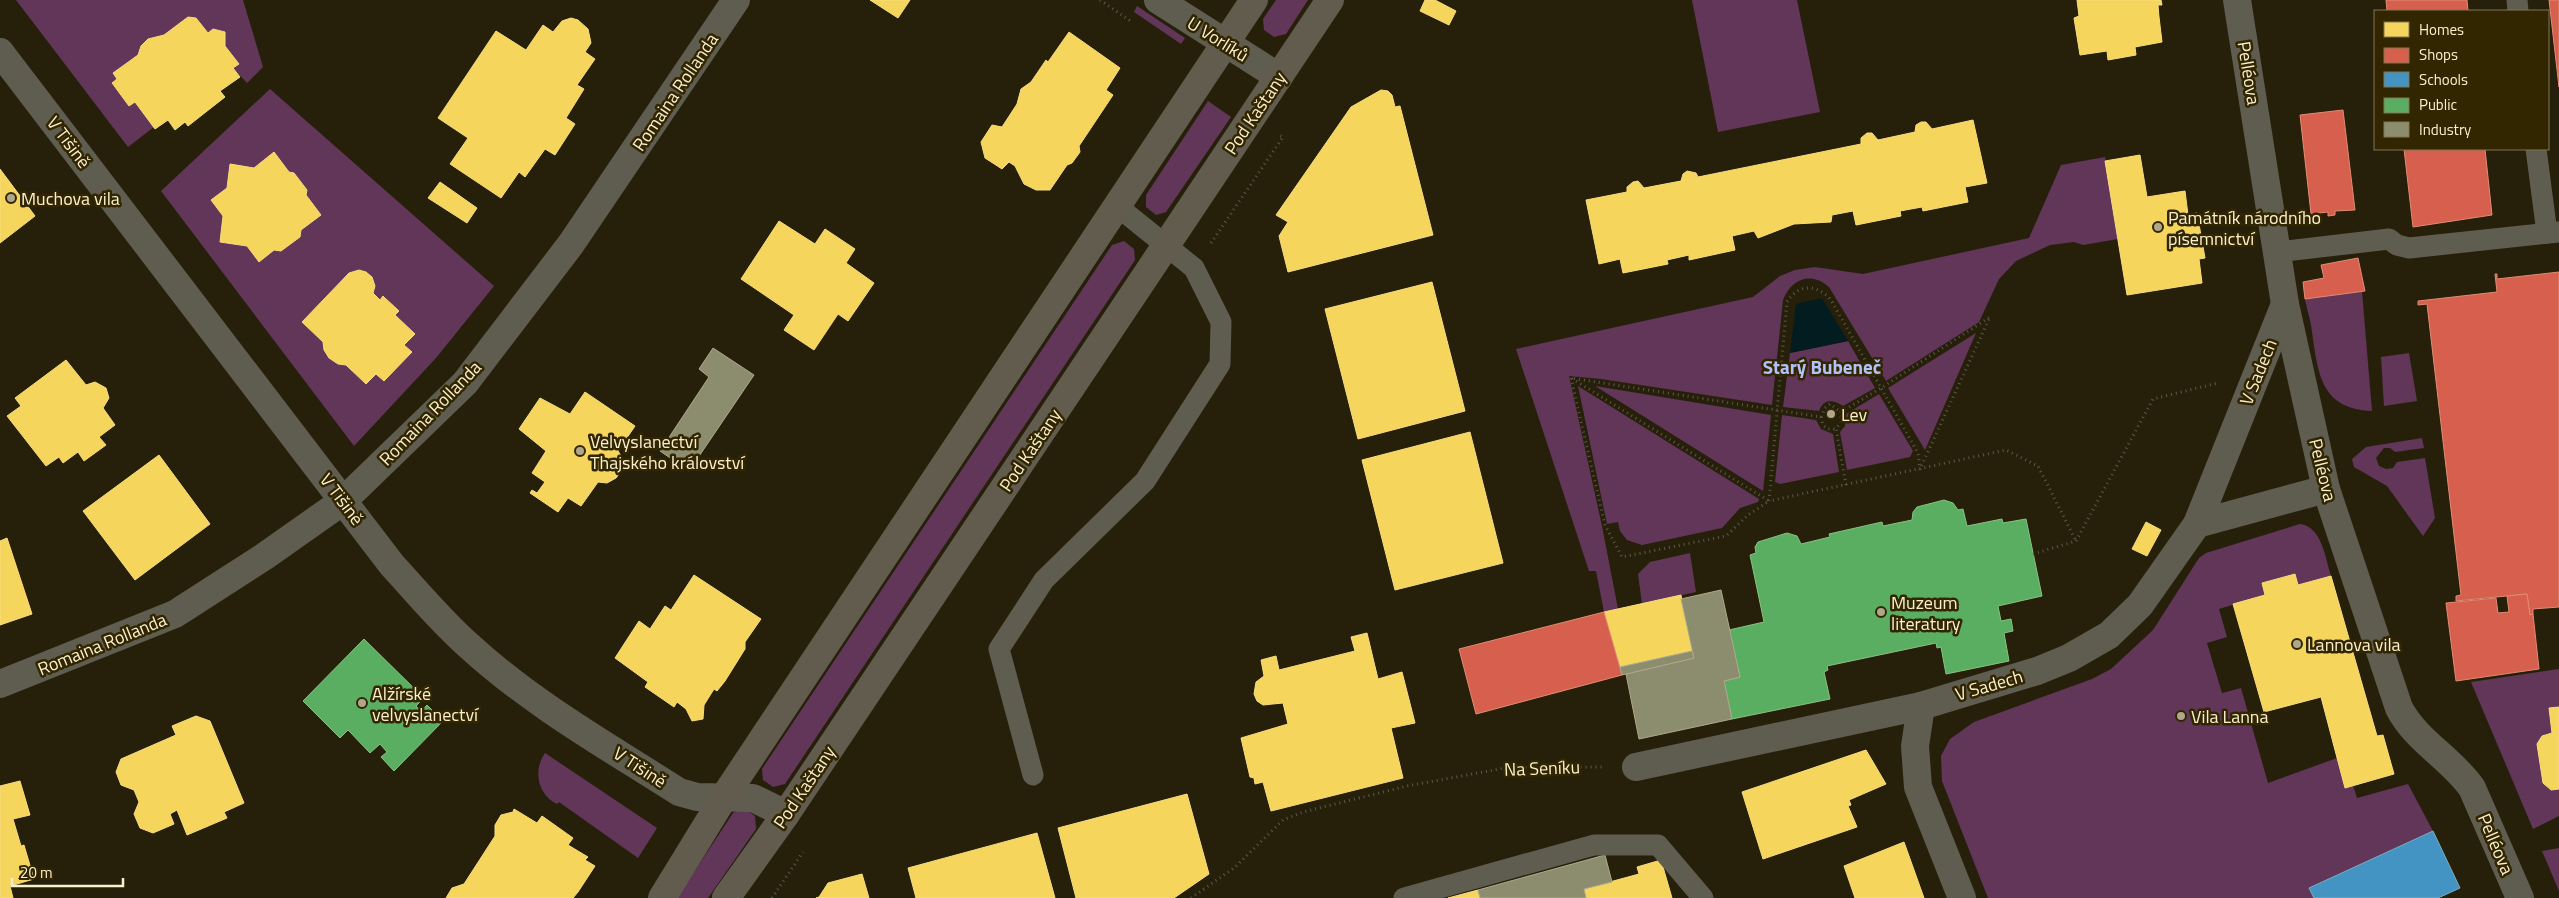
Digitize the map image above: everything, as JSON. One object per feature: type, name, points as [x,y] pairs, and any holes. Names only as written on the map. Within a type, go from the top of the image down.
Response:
[{"type":"main road","points":[[662,898],[724,797],[1254,0]]},
{"type":"main road","name":"Pod Kaštany","points":[[726,898],[786,814],[1330,0]]},
{"type":"street","name":"Romaina Rollanda","points":[[0,684],[175,614],[266,556],[343,501],[465,383],[571,244],[736,0]]},
{"type":"street","name":"U Vorlíků","points":[[1158,0],[1278,77]]},
{"type":"street","name":"Pelléova","points":[[2237,0],[2285,304],[2326,489],[2399,708],[2407,722],[2419,736],[2460,772],[2472,788],[2520,898]]},
{"type":"street","name":"V Tišině","points":[[0,52],[392,565],[432,610],[468,646],[533,697],[679,792],[697,798],[753,798],[786,814]]},
{"type":"street","name":"V Sadech","points":[[1921,706],[2037,672],[2069,658],[2109,635],[2140,605],[2197,524],[2285,304]]},
{"type":"street","points":[[2197,524],[2326,489]]},
{"type":"street","points":[[1636,767],[1921,706],[1915,746],[1918,787],[1962,898]]},
{"type":"lane","points":[[2277,252],[2389,239],[2397,245],[2409,248],[2553,233],[2536,150]]},
{"type":"lane","points":[[1033,775],[999,649],[1044,580],[1145,481],[1220,364],[1221,322],[1194,268],[1117,206]]},
{"type":"lane","points":[[1404,898],[1594,845],[1658,845],[1703,898]]},
{"type":"path","points":[[1769,501],[1787,302],[1792,295],[1807,289],[1823,290],[1831,300],[1918,453],[1920,470]]},
{"type":"path","points":[[1841,412],[1990,317],[1920,470]]},
{"type":"path","points":[[1572,378],[1605,524],[1622,557],[1726,536],[1748,515],[1769,501],[2006,450],[2038,466],[2076,541]]},
{"type":"path","points":[[1572,378],[1821,417]]},
{"type":"path","points":[[1572,378],[1769,501]]},
{"type":"path","points":[[2033,554],[2076,541],[2154,399],[2223,382],[2253,384]]},
{"type":"path","points":[[1830,404],[1841,412],[1841,422],[1836,428],[1828,429],[1823,424],[1821,417],[1825,408],[1830,404]]},
{"type":"path","points":[[1836,428],[1846,485]]},
{"type":"path","name":"Na Seníku","points":[[1191,898],[1234,868],[1283,820],[1303,812],[1408,786],[1505,768],[1636,767]]},
{"type":"shaded area","points":[[16,0],[243,0],[263,67],[247,83],[233,68],[238,64],[225,46],[225,32],[213,29],[208,33],[196,18],[188,17],[164,35],[148,39],[141,46],[138,55],[113,73],[117,79],[112,84],[129,106],[135,102],[154,127],[128,147]]},
{"type":"shaded area","points":[[1276,0],[1308,0],[1286,34],[1274,37],[1264,30],[1263,19]]},
{"type":"shaded area","points":[[1692,0],[1797,0],[1820,112],[1718,132]]},
{"type":"shaded area","points":[[1137,6],[1185,38],[1181,44],[1134,12]]},
{"type":"shaded area","points":[[270,89],[494,286],[436,358],[354,446],[161,191]],"holes":[[[274,152],[289,172],[294,173],[307,190],[306,195],[321,215],[301,230],[300,237],[281,251],[274,250],[259,262],[247,246],[220,242],[223,216],[211,200],[227,188],[230,165],[254,168]],[[359,270],[367,273],[372,278],[374,285],[373,293],[380,300],[384,296],[399,311],[395,315],[414,334],[404,345],[411,352],[376,374],[366,384],[346,365],[338,364],[329,358],[324,350],[323,342],[302,322],[349,273]]]},
{"type":"shaded area","points":[[1208,101],[1231,117],[1166,212],[1156,215],[1146,207],[1146,195]]},
{"type":"shaded area","points":[[2105,157],[2118,239],[2083,245],[2074,242],[2050,245],[2016,261],[1999,279],[1979,322],[1886,381],[1829,287],[1815,279],[1796,282],[1783,300],[1772,405],[1601,379],[1569,376],[1618,609],[1604,612],[1596,571],[1589,571],[1516,349],[1753,297],[1780,276],[1795,270],[1815,267],[1863,274],[2029,238],[2061,165]]},
{"type":"shaded area","points":[[1124,241],[1134,249],[1135,260],[785,784],[773,787],[763,780],[762,769],[1112,245]]},
{"type":"shaded area","points":[[2362,291],[2372,411],[2355,409],[2342,404],[2332,396],[2325,386],[2317,362],[2305,299]]},
{"type":"shaded area","points":[[1976,333],[1925,450],[1888,388]]},
{"type":"shaded area","points":[[1848,341],[1875,388],[1843,406],[1832,401],[1826,402],[1819,411],[1783,407],[1790,353]]},
{"type":"shaded area","points":[[2409,353],[2417,401],[2384,406],[2381,357]]},
{"type":"shaded area","points":[[1578,386],[1759,499],[1758,502],[1740,508],[1722,528],[1642,545],[1627,540],[1620,531],[1618,522],[1607,524]]},
{"type":"shaded area","points":[[1595,386],[1771,415],[1763,491]]},
{"type":"shaded area","points":[[1879,394],[1913,451],[1910,457],[1847,470],[1840,432],[1845,426],[1846,414]]},
{"type":"shaded area","points":[[1782,415],[1816,420],[1821,429],[1833,434],[1839,472],[1780,484],[1775,482]]},
{"type":"shaded area","points":[[2422,438],[2424,448],[2395,452],[2390,448],[2384,448],[2376,458],[2379,466],[2386,469],[2393,468],[2397,462],[2425,458],[2435,518],[2423,536],[2387,486],[2354,467],[2352,459],[2366,447]]},
{"type":"shaded area","name":"Vila Lanna","points":[[2300,524],[2307,526],[2318,537],[2322,544],[2331,576],[2298,585],[2295,574],[2262,583],[2265,595],[2219,609],[2227,637],[2207,643],[2222,693],[2241,688],[2268,783],[2337,758],[2345,788],[2353,785],[2357,798],[2408,784],[2433,831],[2309,888],[2314,898],[1988,898],[1942,781],[1941,756],[1950,739],[1974,722],[2092,679],[2111,669],[2153,630],[2199,558],[2206,553]]},
{"type":"shaded area","points":[[1690,553],[1696,592],[1642,604],[1638,574],[1650,562]]},
{"type":"shaded area","points":[[2559,669],[2559,707],[2550,708],[2552,733],[2542,736],[2540,756],[2542,773],[2547,787],[2550,790],[2559,789],[2559,816],[2533,829],[2471,682]]},
{"type":"shaded area","points":[[545,753],[657,828],[638,858],[559,802],[557,804],[550,800],[541,788],[538,774],[541,760]]},
{"type":"shaded area","points":[[744,808],[755,816],[756,829],[708,898],[677,898],[733,813]]},
{"type":"shaded area","points":[[2559,848],[2559,891],[2542,851]]},
{"type":"water","points":[[1822,298],[1848,341],[1790,353],[1796,304]]},
{"type":"building: Homes","points":[[870,0],[910,0],[898,18]]},
{"type":"building: Homes","points":[[1425,0],[1435,0],[1456,11],[1449,25],[1420,11]]},
{"type":"building: Homes","points":[[2077,0],[2161,0],[2162,5],[2158,5],[2162,42],[2135,47],[2136,55],[2108,60],[2107,51],[2080,55],[2074,18],[2079,16]]},
{"type":"building: Homes","points":[[188,17],[196,18],[208,33],[213,29],[225,32],[225,46],[239,64],[233,68],[240,77],[220,91],[225,97],[188,126],[185,122],[175,130],[168,120],[155,129],[135,102],[129,106],[112,83],[117,79],[113,73],[138,55],[141,46],[148,39],[164,35]]},
{"type":"building: Homes","points":[[571,18],[578,20],[588,29],[591,43],[585,52],[595,59],[577,85],[584,89],[566,118],[575,124],[555,155],[545,149],[525,177],[519,172],[501,198],[450,164],[468,138],[438,118],[496,31],[526,50],[543,25],[553,32],[562,21]]},
{"type":"building: Homes","points":[[1069,32],[1120,68],[1106,90],[1113,95],[1079,146],[1080,152],[1072,163],[1067,165],[1050,190],[1036,190],[1024,184],[1015,166],[1009,162],[1002,169],[985,158],[981,142],[992,125],[1002,127],[1017,104],[1021,89],[1031,82],[1046,60],[1048,62]]},
{"type":"building: Homes","points":[[1381,90],[1388,91],[1392,95],[1395,107],[1400,106],[1433,235],[1288,272],[1279,236],[1288,222],[1276,215],[1351,107]]},
{"type":"building: Homes","points":[[1973,120],[1987,183],[1965,187],[1968,202],[1923,211],[1922,207],[1900,211],[1901,216],[1856,225],[1853,211],[1832,215],[1831,222],[1794,224],[1758,238],[1754,231],[1732,236],[1735,250],[1689,260],[1689,255],[1667,260],[1668,264],[1623,273],[1620,259],[1599,264],[1586,200],[1627,192],[1627,187],[1633,182],[1638,181],[1644,188],[1681,181],[1683,174],[1687,171],[1696,173],[1698,177],[1861,144],[1861,138],[1867,133],[1872,133],[1878,140],[1915,132],[1916,125],[1921,122],[1926,122],[1932,129]]},
{"type":"building: Homes","points":[[274,152],[289,172],[294,173],[307,190],[306,195],[321,215],[301,230],[300,237],[281,251],[274,250],[259,262],[247,246],[220,242],[223,216],[211,200],[227,188],[230,164],[254,168]]},
{"type":"building: Homes","name":"Památník národního písemnictví","points":[[2140,155],[2147,197],[2185,191],[2188,215],[2197,213],[2205,258],[2199,259],[2202,283],[2127,295],[2105,161]]},
{"type":"building: Homes","name":"Muchova vila","points":[[0,169],[35,216],[0,243]]},
{"type":"building: Homes","points":[[440,182],[477,208],[467,223],[428,198]]},
{"type":"building: Homes","points":[[779,221],[815,244],[825,229],[855,249],[846,263],[874,283],[848,321],[838,314],[814,350],[784,330],[794,315],[741,279]]},
{"type":"building: Homes","points":[[359,270],[366,272],[372,277],[375,286],[373,293],[380,300],[383,296],[399,311],[395,315],[415,334],[404,345],[412,352],[384,381],[376,374],[366,384],[346,365],[338,364],[329,358],[324,350],[323,342],[302,322],[349,273]]},
{"type":"building: Homes","points":[[1432,282],[1465,411],[1358,439],[1325,309]]},
{"type":"building: Homes","points":[[66,360],[86,385],[95,382],[106,388],[109,398],[103,408],[115,425],[99,437],[106,445],[84,461],[78,452],[63,463],[59,457],[46,466],[7,416],[21,406],[15,398]]},
{"type":"building: Homes","points":[[585,392],[635,426],[618,451],[623,459],[622,470],[616,478],[607,483],[598,482],[581,506],[568,498],[558,512],[530,493],[532,490],[537,493],[545,482],[532,473],[546,451],[519,429],[540,398],[570,414]]},
{"type":"building: Homes","points":[[1470,432],[1503,563],[1395,590],[1362,460]]},
{"type":"building: Homes","points":[[159,455],[210,524],[135,580],[83,511]]},
{"type":"building: Homes","points":[[2146,522],[2161,530],[2147,556],[2132,549]]},
{"type":"building: Homes","points":[[7,538],[32,614],[0,625],[0,541]]},
{"type":"building: Homes","name":"Lannova vila","points":[[2295,574],[2298,585],[2331,576],[2377,736],[2383,735],[2394,774],[2345,788],[2321,697],[2264,712],[2233,604],[2265,595],[2262,583]]},
{"type":"building: Homes","points":[[694,575],[761,619],[745,642],[745,649],[725,681],[717,691],[714,689],[704,705],[703,719],[692,721],[686,709],[677,702],[674,707],[645,687],[648,682],[615,658],[639,621],[650,629],[665,606],[671,610]]},
{"type":"building: Homes","points":[[1681,595],[1692,651],[1620,667],[1604,612]]},
{"type":"building: Homes","points":[[1367,633],[1378,679],[1402,672],[1415,723],[1391,728],[1403,778],[1271,811],[1263,782],[1255,784],[1254,778],[1250,777],[1241,738],[1288,724],[1283,703],[1263,705],[1257,701],[1254,694],[1256,682],[1264,676],[1261,660],[1276,656],[1279,670],[1355,651],[1351,637]]},
{"type":"building: Homes","points":[[2559,707],[2559,789],[2551,790],[2543,783],[2537,744],[2542,736],[2552,733],[2549,708]]},
{"type":"building: Homes","points":[[196,716],[210,721],[244,803],[224,812],[227,818],[187,835],[177,810],[170,814],[174,824],[153,833],[140,828],[134,814],[139,802],[134,790],[121,785],[116,772],[121,759],[176,735],[172,726]]},
{"type":"building: Homes","points":[[1866,750],[1886,784],[1849,800],[1851,805],[1848,806],[1857,827],[1763,859],[1742,792]]},
{"type":"building: Homes","points":[[20,781],[30,815],[13,819],[21,846],[24,845],[34,879],[10,886],[13,898],[0,898],[0,786]]},
{"type":"building: Homes","points":[[1187,794],[1209,874],[1174,898],[1076,898],[1058,828]]},
{"type":"building: Homes","points":[[514,809],[537,823],[542,816],[573,838],[568,845],[588,857],[585,860],[595,866],[578,892],[573,898],[446,898],[452,888],[464,884],[495,836],[495,825],[501,815],[513,812]]},
{"type":"building: Homes","points":[[1037,833],[1055,898],[916,898],[908,868]]},
{"type":"building: Homes","points":[[1904,842],[1924,898],[1855,898],[1844,866]]},
{"type":"building: Homes","points":[[1661,860],[1672,898],[1586,898],[1584,889],[1639,874],[1637,867]]},
{"type":"building: Homes","points":[[862,874],[869,898],[816,898],[819,897],[828,883]]},
{"type":"building: Homes","points":[[1478,890],[1480,898],[1448,898]]},
{"type":"building: Shops","points":[[2386,0],[2467,0],[2468,10],[2387,10]]},
{"type":"building: Shops","points":[[2549,0],[2559,0],[2559,87]]},
{"type":"building: Shops","points":[[2343,110],[2355,210],[2335,211],[2335,215],[2328,216],[2328,212],[2311,214],[2300,115]]},
{"type":"building: Shops","points":[[2404,150],[2485,150],[2492,215],[2413,227]]},
{"type":"building: Shops","points":[[2358,258],[2365,291],[2305,299],[2303,282],[2324,278],[2321,265]]},
{"type":"building: Shops","points":[[2559,272],[2559,607],[2533,609],[2533,614],[2530,615],[2527,594],[2456,601],[2456,596],[2461,595],[2427,304],[2418,305],[2418,301],[2497,292],[2495,274],[2497,274],[2497,279]]},
{"type":"building: Shops","points":[[2527,594],[2530,615],[2533,614],[2539,669],[2456,681],[2446,603],[2496,598],[2498,613],[2509,612],[2507,596]]},
{"type":"building: Shops","points":[[1604,612],[1622,675],[1476,714],[1459,649]]},
{"type":"building: Schools","points":[[2433,831],[2460,888],[2438,898],[2314,898],[2309,888]]},
{"type":"building: Public","name":"Muzeum literatury","points":[[1944,500],[1953,503],[1958,510],[1963,509],[1967,526],[2002,519],[2003,523],[2026,519],[2042,596],[1998,606],[2001,621],[2011,619],[2013,631],[2004,633],[2009,661],[1946,674],[1941,647],[1937,648],[1936,643],[1827,666],[1828,670],[1824,672],[1830,699],[1732,719],[1724,681],[1740,677],[1729,630],[1764,622],[1750,555],[1756,553],[1755,547],[1758,542],[1787,533],[1797,536],[1801,544],[1830,537],[1829,534],[1882,522],[1883,526],[1912,520],[1913,512],[1917,507]]},
{"type":"building: Public","name":"Alžírské velvyslanectví","points":[[364,639],[424,698],[416,706],[421,711],[427,705],[443,721],[394,771],[381,757],[387,752],[380,744],[370,753],[348,730],[340,738],[303,701]]},
{"type":"building: Industry","points":[[713,348],[754,375],[689,471],[660,451],[709,377],[699,369]]},
{"type":"building: Industry","points":[[1721,590],[1740,677],[1724,681],[1732,719],[1639,739],[1626,674],[1694,658],[1681,599]]},
{"type":"building: Industry","points":[[1692,651],[1694,658],[1622,675],[1620,667]]},
{"type":"building: Industry","points":[[1605,855],[1612,882],[1584,889],[1586,898],[1480,898],[1478,890]]},
{"type":"place","name":"Muchova vila","points":[[11,198]]},
{"type":"place","name":"Památník národního písemnictví","points":[[2158,227]]},
{"type":"place","name":"Lev","points":[[1831,414]]},
{"type":"place","name":"Velvyslanectví Thajského království","points":[[580,451]]},
{"type":"place","name":"Muzeum literatury","points":[[1881,612]]},
{"type":"place","name":"Lannova vila","points":[[2297,644]]},
{"type":"place","name":"Alžírské velvyslanectví","points":[[362,703]]},
{"type":"place","name":"Vila Lanna","points":[[2181,716]]},
{"type":"district","name":"Starý Bubeneč","points":[[1822,366]]}]
